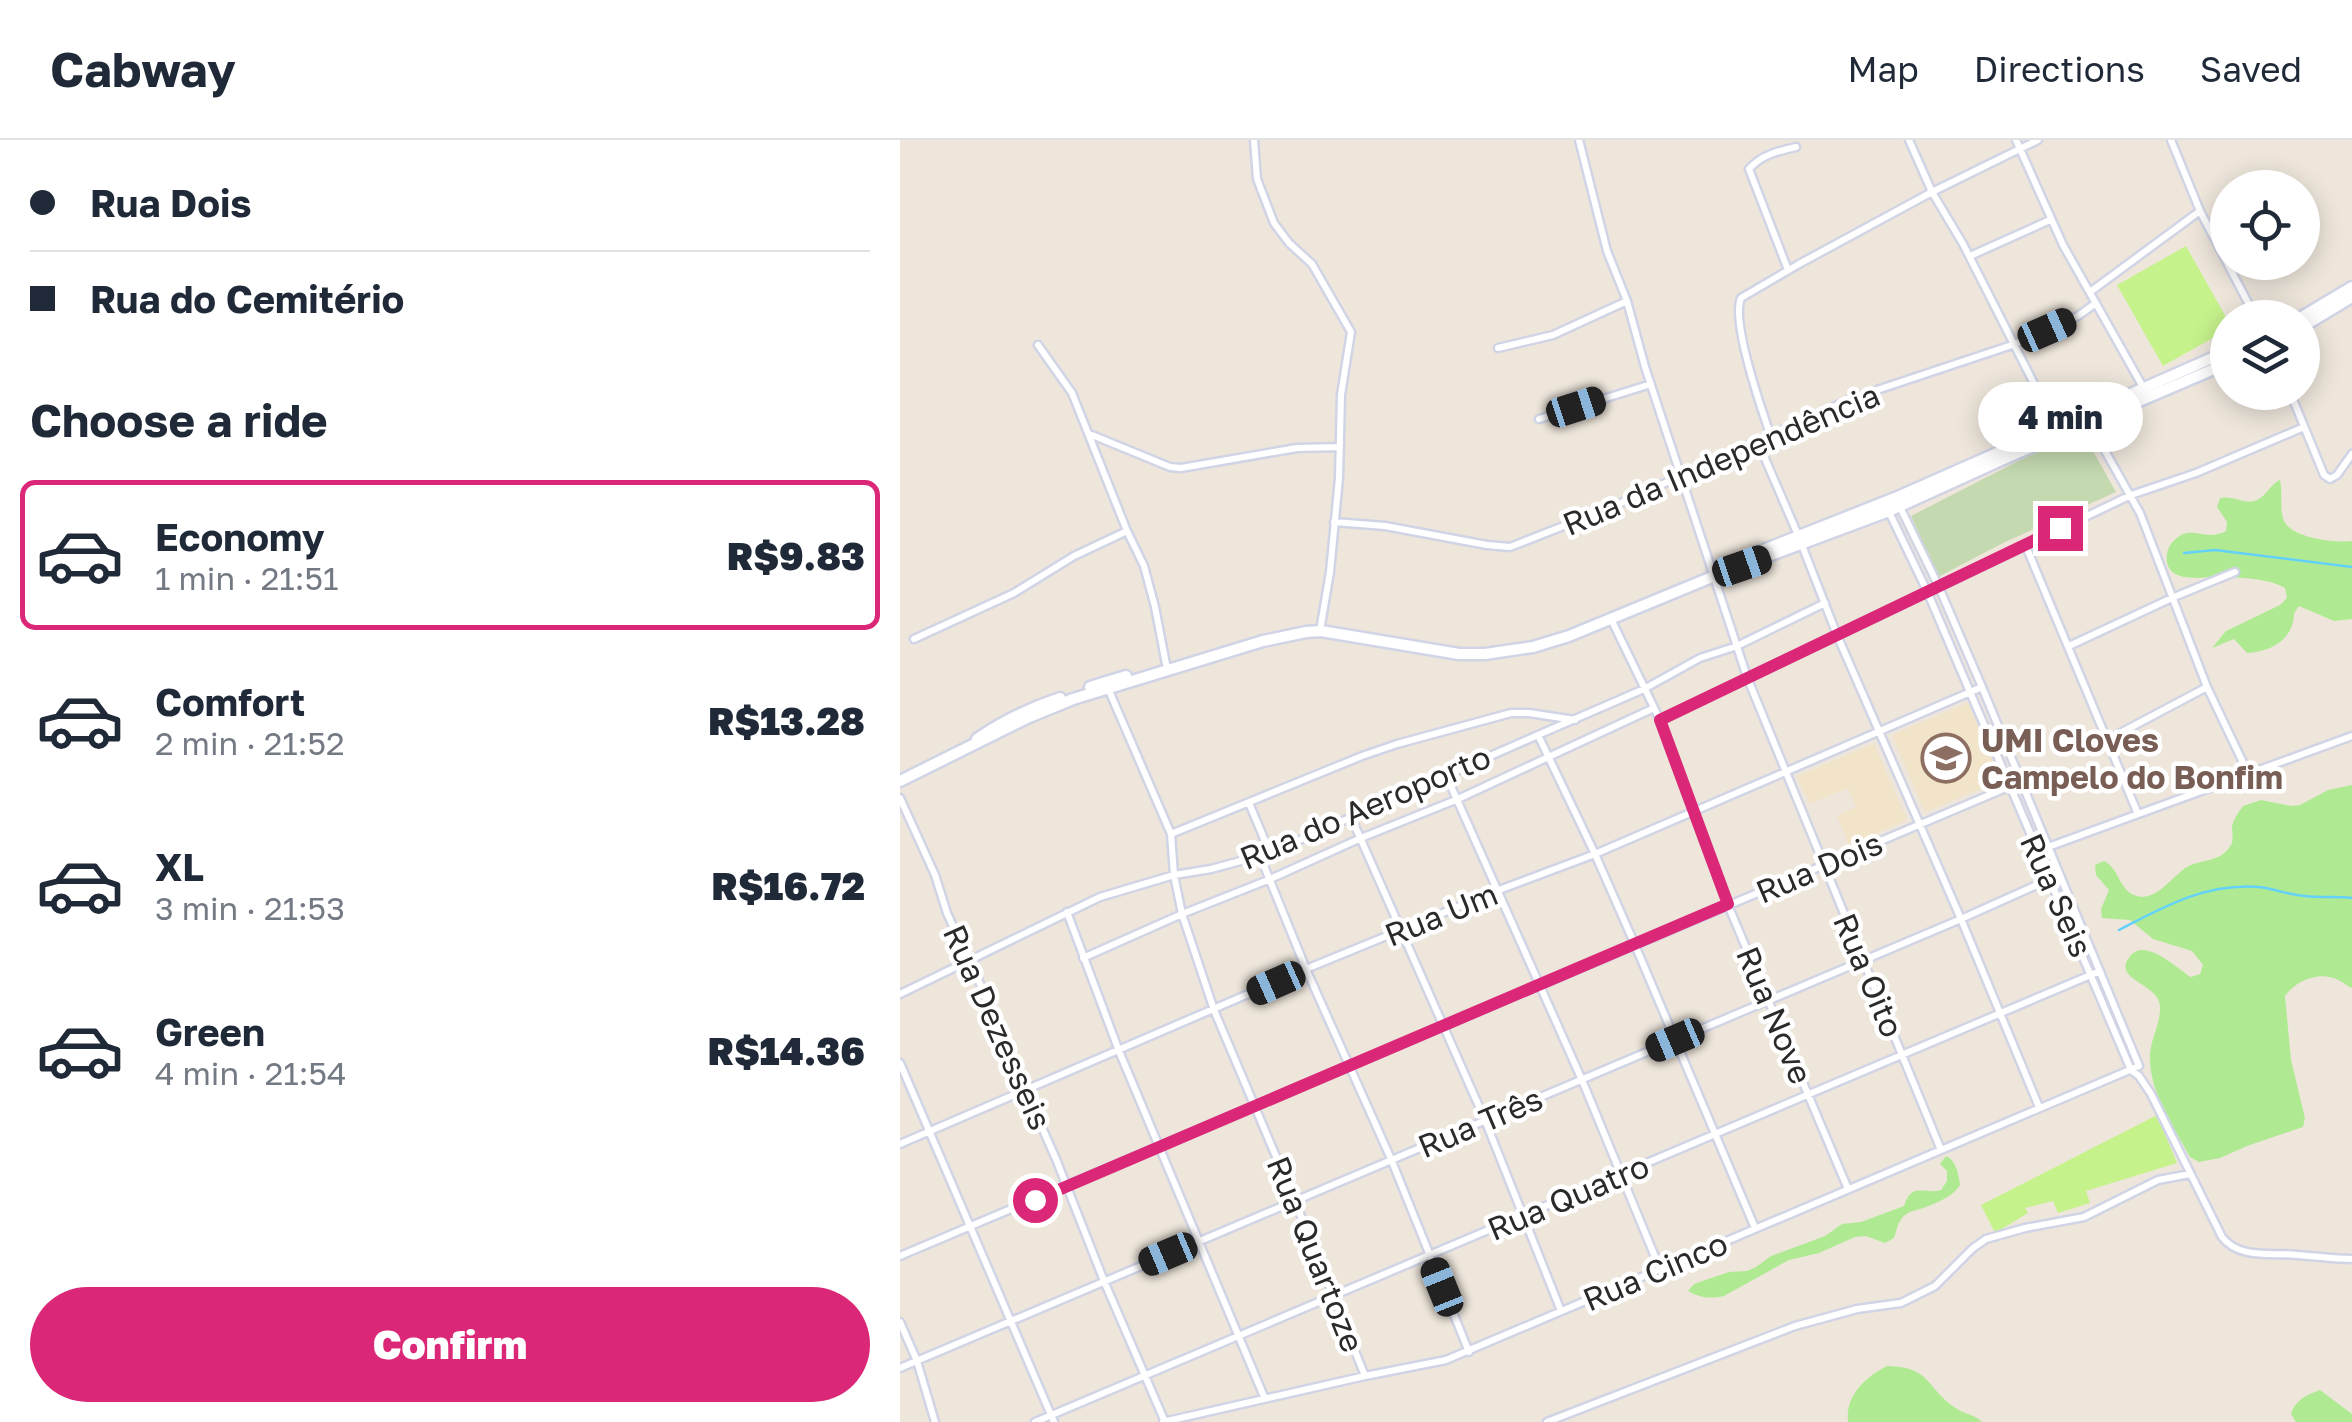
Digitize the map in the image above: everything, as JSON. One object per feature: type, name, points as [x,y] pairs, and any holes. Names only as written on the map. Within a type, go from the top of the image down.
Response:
[{"type":"street","points":[[1254,140],[1257,179],[1274,223],[1312,264],[1351,332],[1344,374],[1330,572],[1320,625]]},
{"type":"street","points":[[1909,140],[1932,192],[1970,256],[2056,427]]},
{"type":"street","points":[[1770,434],[1746,352],[1738,306],[1746,294],[2018,144],[2038,140]]},
{"type":"street","points":[[2171,140],[2200,211],[2247,300]]},
{"type":"street","points":[[1582,141],[1608,251],[1711,574]]},
{"type":"street","points":[[2018,144],[2050,220],[2144,387]]},
{"type":"street","points":[[1788,270],[1749,169],[1772,153],[1796,148]]},
{"type":"street","points":[[2090,292],[2200,211]]},
{"type":"street","points":[[1970,256],[2050,220]]},
{"type":"street","points":[[2320,306],[2352,286]]},
{"type":"street","points":[[2320,316],[2352,297]]},
{"type":"street","points":[[1498,348],[1553,334],[1627,301]]},
{"type":"street","name":"Rua da Independência","points":[[1334,522],[1384,526],[1510,547],[1612,507],[1854,398],[2015,344],[2096,304]]},
{"type":"street","points":[[1038,345],[1072,392],[1090,435],[1150,585],[1166,664]]},
{"type":"street","points":[[1892,504],[2210,359]]},
{"type":"street","points":[[900,781],[1029,717],[1107,685],[1280,631],[1320,625],[1446,649],[1490,649],[1558,634],[1892,504],[2210,371]]},
{"type":"street","points":[[1539,419],[1651,384]]},
{"type":"street","points":[[2297,410],[2324,475],[2330,479],[2337,475],[2352,454]]},
{"type":"street","points":[[2092,422],[2131,494],[2208,686],[2248,773]]},
{"type":"street","points":[[1660,720],[2131,494],[2168,484],[2304,427]]},
{"type":"street","points":[[1090,435],[1181,468],[1297,448],[1340,447]]},
{"type":"street","points":[[1757,440],[2039,1107]]},
{"type":"street","points":[[1892,504],[1938,585],[1982,686],[2100,971],[2135,1068],[2222,1237],[2237,1250],[2258,1254],[2352,1259]]},
{"type":"street","name":"Rua Seis","points":[[1892,504],[2009,787],[2135,1068]]},
{"type":"street","points":[[914,639],[1014,593],[1074,556],[1127,531]]},
{"type":"street","points":[[2025,544],[2138,814]]},
{"type":"street","points":[[2069,646],[2235,572]]},
{"type":"street","points":[[1107,685],[1306,632],[1354,636],[1438,652],[1485,654],[1533,647],[1611,619],[1711,574]]},
{"type":"street","name":"Rua Oito","points":[[1711,574],[1784,773],[1942,1150]]},
{"type":"street","name":"Rua do Aeroporto","points":[[900,994],[1100,897],[1270,852],[1576,720],[1700,658],[1737,646],[1825,603]]},
{"type":"street","name":"Rua Nove","points":[[1611,619],[1660,720],[1728,904],[1848,1189]]},
{"type":"street","name":"Rua Quartoze","points":[[1107,685],[1170,834],[1182,914],[1214,1010],[1365,1376]]},
{"type":"street","name":"Rua Um","points":[[900,1144],[1402,930],[1596,854],[1982,686]]},
{"type":"street","points":[[2107,740],[2208,686]]},
{"type":"street","points":[[1083,958],[1458,798],[1654,708]]},
{"type":"street","points":[[1170,834],[1396,744],[1512,714],[1576,720]]},
{"type":"street","points":[[1538,734],[1636,944],[1755,1228]]},
{"type":"street","points":[[2048,848],[2352,736]]},
{"type":"street","points":[[1446,775],[1582,1080],[1660,1268]]},
{"type":"street","name":"Rua Dois","points":[[900,1256],[2020,782]]},
{"type":"street","name":"Rua Dezesseis","points":[[900,798],[1164,1422]]},
{"type":"street","points":[[1249,803],[1270,852]]},
{"type":"street","points":[[1351,817],[1485,1120],[1561,1310]]},
{"type":"street","points":[[1260,856],[1306,970],[1391,1159],[1468,1352]]},
{"type":"street","name":"Rua Três","points":[[900,1368],[2060,875]]},
{"type":"street","points":[[1066,912],[1119,1051],[1265,1399]]},
{"type":"street","name":"Rua Quatro","points":[[1036,1422],[1053,1419],[1238,1334],[2100,971]]},
{"type":"street","points":[[900,1063],[1053,1419]]},
{"type":"street","name":"Rua Cinco","points":[[1164,1422],[1434,1363],[1468,1352],[2135,1068]]},
{"type":"street","points":[[1547,1422],[1795,1326],[1858,1309],[1900,1303],[1935,1286],[1986,1239],[2084,1218],[2158,1180],[2190,1174]]},
{"type":"street","points":[[900,1322],[917,1361],[935,1422]]},
{"type":"shaded area","name":"UMI Cloves Campelo do Bonfim","points":[[1968,703],[2001,780],[1925,812],[1892,735]]},
{"type":"shaded area","points":[[1874,744],[1907,820],[1849,845],[1837,816],[1856,807],[1848,788],[1810,804],[1797,776]]},
{"type":"green space","points":[[2186,246],[2216,300],[2210,300],[2210,340],[2163,366],[2117,285]]},
{"type":"green space","points":[[2084,435],[2116,492],[1938,577],[1911,516],[2026,457]]},
{"type":"green space","points":[[2280,480],[2283,516],[2289,527],[2315,538],[2352,541],[2352,619],[2334,621],[2299,606],[2290,630],[2272,647],[2247,653],[2234,639],[2212,648],[2226,631],[2280,605],[2287,598],[2285,588],[2252,579],[2183,577],[2170,570],[2169,548],[2186,533],[2213,535],[2226,531],[2227,522],[2217,507],[2220,498],[2254,501]]},
{"type":"green space","points":[[2352,785],[2352,988],[2324,976],[2301,982],[2285,996],[2291,1060],[2305,1118],[2303,1127],[2199,1162],[2190,1157],[2154,1084],[2150,1052],[2160,1013],[2158,998],[2130,976],[2126,963],[2131,955],[2145,950],[2191,977],[2200,974],[2203,965],[2192,951],[2153,939],[2130,920],[2102,918],[2101,909],[2109,890],[2096,875],[2095,865],[2104,861],[2129,892],[2149,896],[2187,867],[2224,853],[2232,844],[2233,824],[2243,806],[2261,800],[2300,805],[2328,790]]},
{"type":"green space","points":[[2157,1115],[2177,1163],[2086,1191],[2090,1203],[2058,1213],[2053,1201],[2025,1208],[2028,1213],[1995,1233],[1981,1205]]},
{"type":"green space","points":[[1946,1156],[1955,1164],[1960,1185],[1945,1198],[1906,1214],[1894,1238],[1885,1243],[1866,1236],[1855,1237],[1819,1253],[1789,1260],[1724,1296],[1705,1297],[1688,1291],[1694,1284],[1729,1272],[1747,1271],[1771,1256],[1825,1236],[1842,1224],[1861,1222],[1904,1206],[1915,1191],[1941,1190],[1947,1181],[1947,1171],[1940,1164]]},
{"type":"green space","points":[[1887,1366],[1920,1374],[1954,1407],[1982,1422],[1848,1422],[1850,1404],[1858,1388]]},
{"type":"green space","points":[[2320,1390],[2352,1414],[2352,1422],[2296,1422],[2291,1414],[2296,1405]]},
{"type":"waterway","points":[[2184,553],[2215,550],[2352,567]]},
{"type":"waterway","points":[[2119,930],[2170,905],[2221,889],[2259,887],[2299,895],[2352,898]]},
{"type":"place","name":"UMI Cloves Campelo do Bonfim","points":[[1946,758]]},
{"type":"route","points":[[1035,1200],[1728,904],[1660,720],[2060,528]]}]
